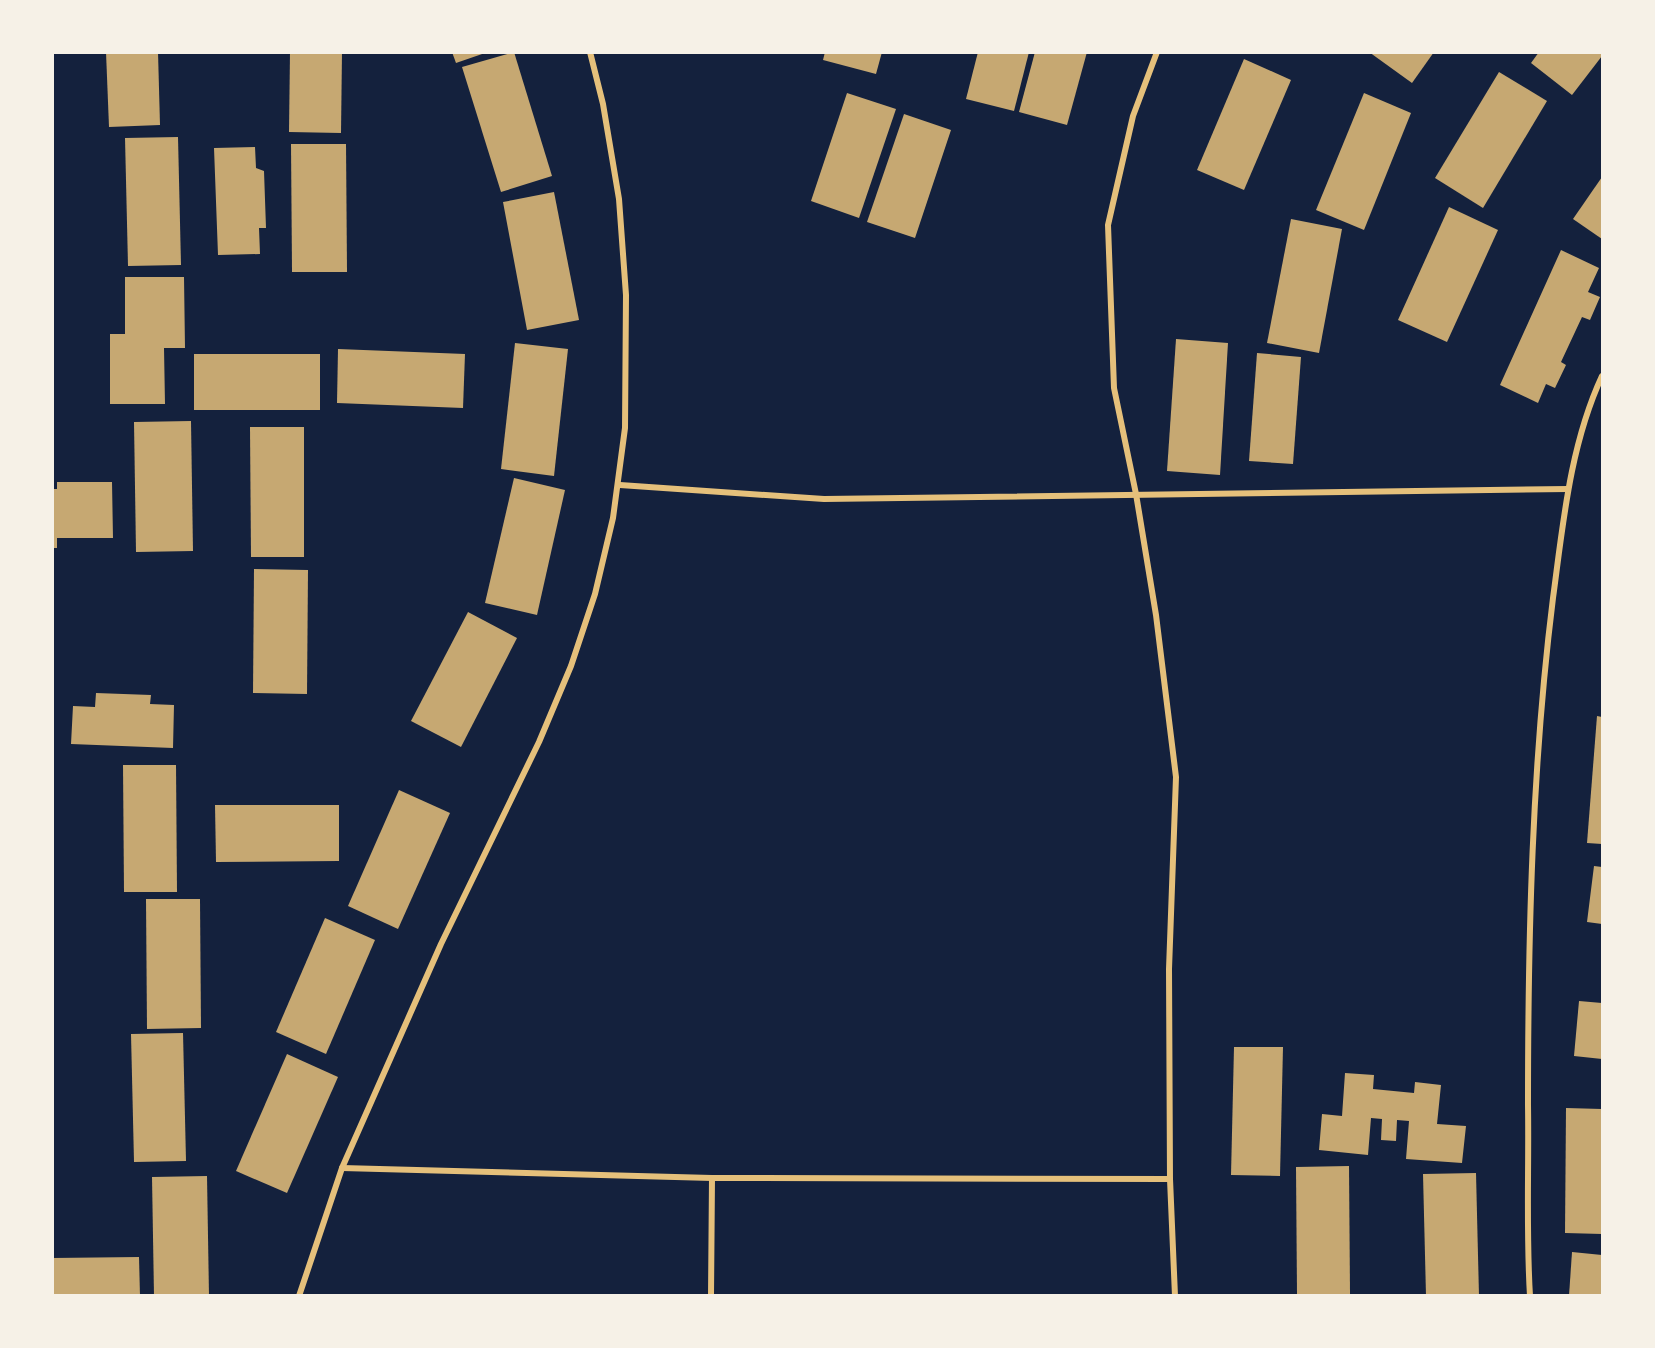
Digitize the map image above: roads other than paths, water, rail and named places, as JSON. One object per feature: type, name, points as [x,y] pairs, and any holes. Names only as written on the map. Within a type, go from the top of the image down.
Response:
[{"type":"street","points":[[299,1296],[342,1168],[441,944],[539,742],[571,666],[595,594],[620,485],[625,428],[626,295],[618,199],[603,104],[590,52]]},
{"type":"street","points":[[1157,52],[1133,116],[1108,225],[1114,388],[1136,494],[1158,626],[1176,777],[1169,969],[1170,1179],[1175,1296]]},
{"type":"street","points":[[1530,1296],[1528,1031],[1532,868],[1541,693],[1568,489],[1594,394],[1602,376]]},
{"type":"street","points":[[620,485],[824,499],[1568,489]]},
{"type":"street","points":[[342,1168],[712,1178],[1170,1179]]},
{"type":"street","points":[[711,1296],[712,1178]]}]
